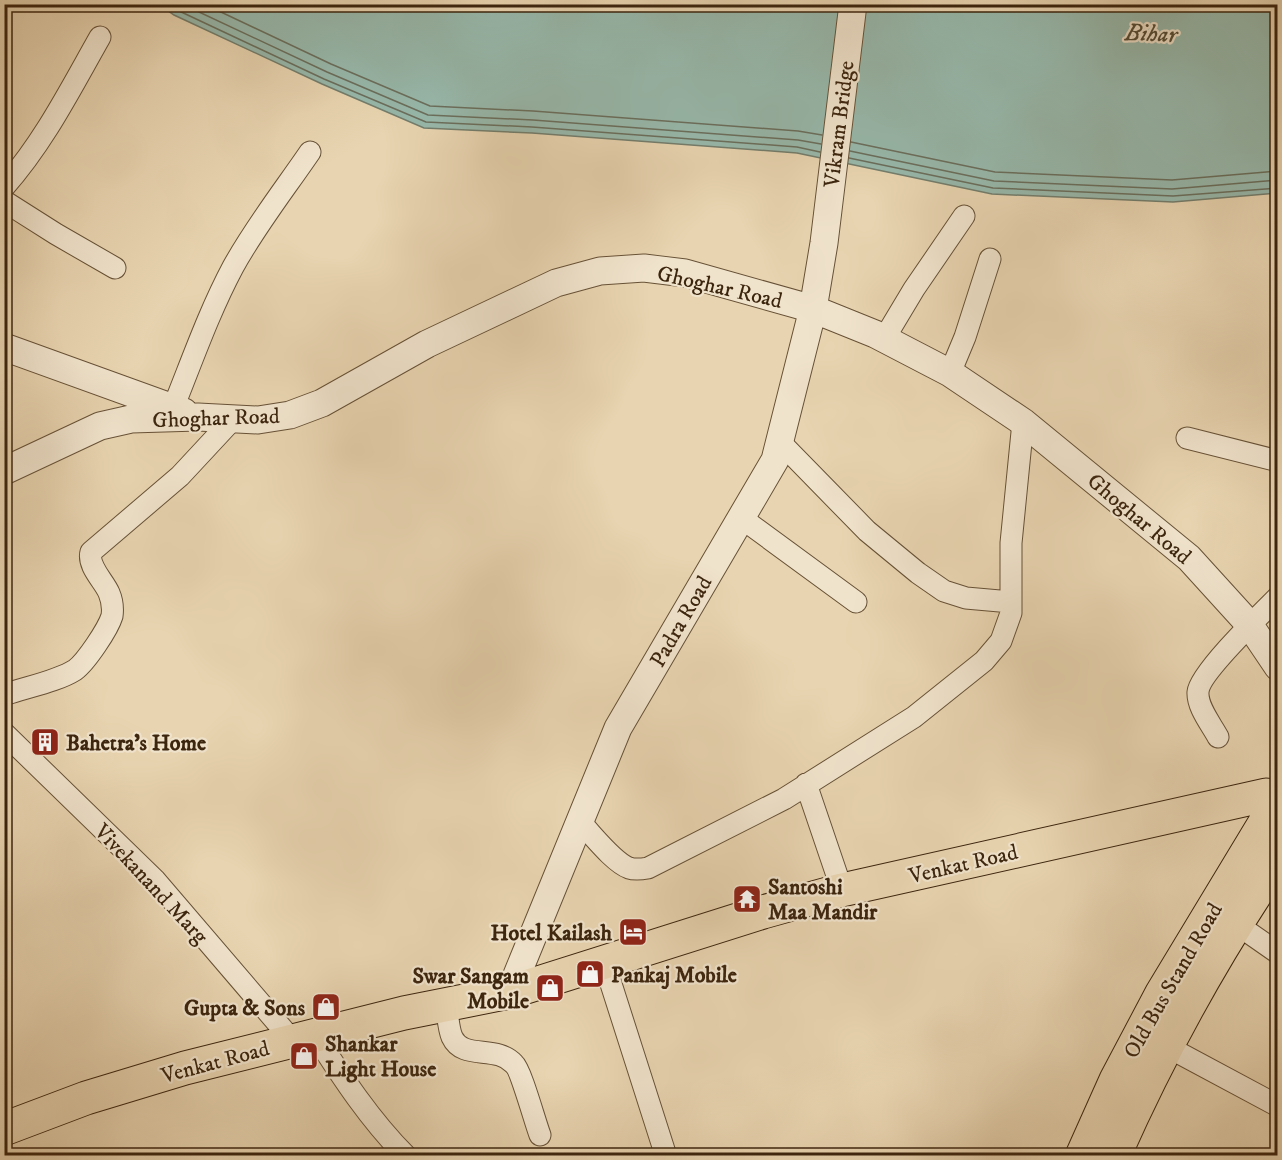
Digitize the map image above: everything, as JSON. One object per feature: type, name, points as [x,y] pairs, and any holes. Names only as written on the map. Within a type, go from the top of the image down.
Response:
[{"type":"main road","name":"Venkat Road","points":[[4,1129],[86,1098],[185,1068],[303,1037],[446,1004],[510,992],[763,912],[842,890],[1274,800]]},
{"type":"main road","name":"Old Bus Stand Road","points":[[1082,1155],[1116,1080],[1162,993],[1274,800]]},
{"type":"main road","name":"Old Bus Stand Road","points":[[1114,1155],[1166,1046],[1235,922],[1278,860]]},
{"type":"street","name":"Vikram Bridge","points":[[824,243],[853,4]]},
{"type":"street","points":[[4,187],[38,144],[100,37]]},
{"type":"street","points":[[173,408],[216,301],[234,266],[253,234],[310,152]]},
{"type":"street","points":[[4,201],[115,268]]},
{"type":"street","points":[[884,339],[914,289],[964,216]]},
{"type":"street","name":"Padra Road","points":[[510,992],[618,728],[775,460],[813,309],[824,243]]},
{"type":"street","points":[[950,373],[990,259]]},
{"type":"street","name":"Ghoghar Road","points":[[4,471],[100,426],[130,419],[198,417],[258,420],[290,415],[322,403],[426,344],[556,283],[600,271],[644,268],[685,273],[813,309],[884,339],[950,373],[1023,422],[1189,558],[1250,624],[1278,667]]},
{"type":"street","points":[[4,347],[198,417]]},
{"type":"street","points":[[4,695],[67,674],[84,662],[108,626],[112,615],[109,593],[91,561],[91,552],[180,476],[233,419]]},
{"type":"street","points":[[580,822],[628,868],[648,868],[784,799],[914,717],[984,661],[1001,641],[1008,624],[1011,602],[1011,543],[1023,422]]},
{"type":"street","points":[[1187,438],[1278,461]]},
{"type":"street","points":[[780,442],[867,531],[918,573],[944,591],[966,598],[1011,602]]},
{"type":"street","points":[[741,517],[856,602]]},
{"type":"street","points":[[1218,738],[1199,703],[1198,689],[1204,678],[1250,624],[1278,597]]},
{"type":"street","name":"Vivekanand Marg","points":[[4,733],[154,880],[303,1037],[354,1093],[386,1136],[406,1155]]},
{"type":"street","points":[[806,784],[842,890]]},
{"type":"street","points":[[1235,922],[1278,952]]},
{"type":"street","points":[[604,962],[666,1155]]},
{"type":"street","points":[[446,1004],[452,1038],[461,1047],[473,1052],[492,1052],[505,1056],[516,1065],[540,1134]]},
{"type":"street","points":[[1166,1046],[1278,1106]]},
{"type":"water","name":"Bihar","points":[[160,5],[1277,5],[1277,193],[1173,202],[992,194],[797,153],[532,133],[424,128],[322,84],[174,15]]},
{"type":"place","name":"Bahetra's Home","points":[[45,742]]},
{"type":"place","name":"Santoshi Maa Mandir","points":[[747,899]]},
{"type":"place","name":"Hotel Kailash","points":[[633,932]]},
{"type":"place","name":"Pankaj Mobile","points":[[590,974]]},
{"type":"place","name":"Swar Sangam Mobile","points":[[550,988]]},
{"type":"place","name":"Gupta & Sons","points":[[326,1007]]},
{"type":"place","name":"Shankar Light House","points":[[304,1056]]}]
